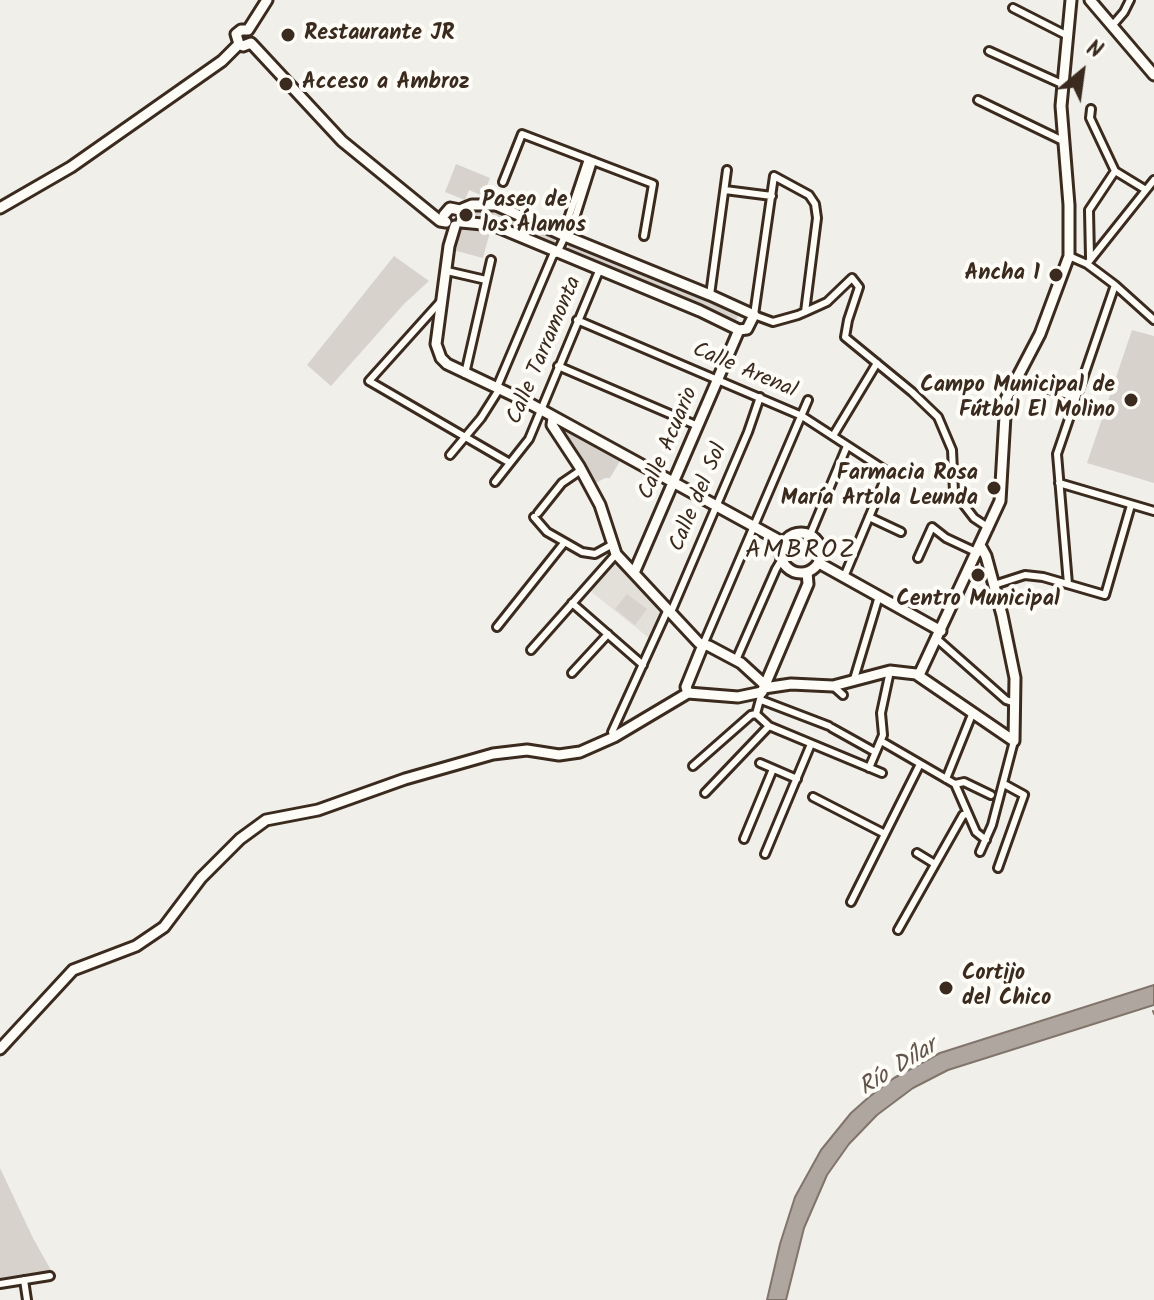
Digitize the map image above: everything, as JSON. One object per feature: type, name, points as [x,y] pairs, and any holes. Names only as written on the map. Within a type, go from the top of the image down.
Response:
[{"type":"street","points":[[248,30],[267,0]]},
{"type":"street","points":[[919,675],[1000,501],[1006,399],[1040,334],[1069,256],[1062,84],[1071,0]]},
{"type":"street","points":[[1090,0],[1153,72]]},
{"type":"street","points":[[1112,26],[1130,0]]},
{"type":"street","points":[[1013,8],[1066,35]]},
{"type":"street","points":[[248,30],[253,36],[251,43]]},
{"type":"street","points":[[239,44],[236,34],[248,30]]},
{"type":"street","points":[[239,44],[251,43]]},
{"type":"street","points":[[251,43],[342,141],[448,220],[493,225],[738,329]]},
{"type":"street","points":[[0,208],[71,167],[222,61],[239,44]]},
{"type":"street","points":[[989,51],[1062,84]]},
{"type":"street","points":[[978,100],[1063,141]]},
{"type":"street","points":[[1091,109],[1090,118],[1115,171],[1146,190]]},
{"type":"street","points":[[503,182],[522,134],[653,184],[644,236]]},
{"type":"street","points":[[450,455],[466,438],[498,387],[553,255],[565,236],[564,231],[590,160]]},
{"type":"street","points":[[710,295],[727,170]]},
{"type":"street","points":[[1115,171],[1089,210],[1091,258],[1115,285],[1154,320]]},
{"type":"street","points":[[749,313],[774,176],[809,195],[815,204],[817,218],[805,312]]},
{"type":"street","points":[[1091,258],[1154,180]]},
{"type":"street","points":[[725,190],[772,196]]},
{"type":"street","points":[[784,543],[498,387],[447,364],[438,350],[450,208],[460,210],[472,205],[496,205],[773,322],[827,302],[852,278],[859,287],[845,337],[938,417],[952,450],[954,492],[974,518],[989,528]]},
{"type":"street","points":[[448,220],[463,216],[460,210]]},
{"type":"street","points":[[1069,256],[1091,258]]},
{"type":"street","points":[[465,374],[491,260]]},
{"type":"street","points":[[447,271],[486,280]]},
{"type":"street","name":"Calle Tarramonta","points":[[495,482],[529,439],[599,271]]},
{"type":"street","points":[[1068,584],[1057,454],[1115,285]]},
{"type":"street","points":[[441,301],[369,381],[510,463]]},
{"type":"street","name":"Calle Acuario","points":[[634,573],[738,329],[749,313]]},
{"type":"street","name":"Calle Arenal","points":[[577,320],[802,416],[888,472],[869,517]]},
{"type":"street","points":[[833,436],[877,363]]},
{"type":"street","points":[[558,366],[698,426]]},
{"type":"street","points":[[1041,386],[1076,398]]},
{"type":"street","name":"Calle del Sol","points":[[614,737],[612,732],[716,506],[760,397]]},
{"type":"street","points":[[688,693],[686,687],[703,645],[808,400]]},
{"type":"street","points":[[553,418],[552,425],[600,505],[614,549],[669,611],[703,645],[736,660],[763,691],[875,752]]},
{"type":"street","points":[[810,535],[847,446]]},
{"type":"street","points":[[582,472],[560,485],[536,515],[547,532],[582,552],[595,554],[614,549]]},
{"type":"street","points":[[1059,483],[1154,511]]},
{"type":"street","points":[[994,585],[1025,575],[1105,595],[1131,505]]},
{"type":"street","points":[[844,577],[869,517],[901,532]]},
{"type":"street","points":[[918,558],[932,527],[946,538],[979,550],[987,561],[994,585],[1015,678],[1014,741],[1004,784],[980,852]]},
{"type":"street","points":[[736,660],[782,559],[784,543],[794,534],[810,535],[820,546],[819,563],[807,572],[790,569],[782,559]]},
{"type":"street","points":[[497,627],[564,543]]},
{"type":"street","points":[[531,650],[614,549]]},
{"type":"street","points":[[819,563],[879,596],[939,635],[1006,700],[1015,703]]},
{"type":"street","points":[[756,714],[808,584],[807,572]]},
{"type":"street","points":[[854,679],[879,596]]},
{"type":"street","points":[[572,603],[643,665]]},
{"type":"street","points":[[572,673],[608,634]]},
{"type":"street","points":[[0,1049],[73,970],[136,946],[164,927],[201,878],[240,839],[266,820],[318,810],[405,779],[493,754],[527,750],[559,755],[580,752],[614,737],[688,693],[738,697],[791,684],[833,686],[890,671],[919,675],[1014,741]]},
{"type":"street","points":[[869,768],[881,741],[881,713],[890,671]]},
{"type":"street","points":[[833,686],[843,695]]},
{"type":"street","points":[[946,779],[973,712]]},
{"type":"street","points":[[756,714],[769,726],[882,773]]},
{"type":"street","points":[[693,766],[751,715],[756,714]]},
{"type":"street","points":[[705,793],[769,726]]},
{"type":"street","points":[[881,741],[955,784],[976,832],[986,840]]},
{"type":"street","points":[[765,854],[811,744]]},
{"type":"street","points":[[760,763],[797,779]]},
{"type":"street","points":[[851,902],[920,764]]},
{"type":"street","points":[[744,839],[773,769]]},
{"type":"street","points":[[955,784],[964,782],[991,795]]},
{"type":"street","points":[[998,868],[1024,795],[1004,784]]},
{"type":"street","points":[[813,797],[885,834]]},
{"type":"street","points":[[898,930],[963,815],[967,814]]},
{"type":"street","points":[[917,853],[935,864]]},
{"type":"street","points":[[0,1284],[50,1276]]},
{"type":"street","points":[[24,1280],[27,1300]]},
{"type":"shaded area","points":[[456,164],[490,178],[483,196],[469,190],[465,200],[445,192]]},
{"type":"shaded area","points":[[496,207],[557,236],[552,248],[466,219],[465,211],[471,208]]},
{"type":"shaded area","points":[[491,228],[483,258],[453,250],[459,229]]},
{"type":"shaded area","points":[[571,241],[740,312],[734,324],[565,253]]},
{"type":"shaded area","points":[[394,256],[429,281],[404,304],[331,386],[307,365]]},
{"type":"shaded area","name":"Campo Municipal de Fútbol El Molino","points":[[1132,330],[1154,336],[1154,483],[1087,463]]},
{"type":"shaded area","points":[[564,428],[620,461],[610,478],[594,484],[561,431]]},
{"type":"shaded area","points":[[615,560],[662,609],[649,638],[589,590]]},
{"type":"shaded area","points":[[627,594],[647,609],[635,625],[615,609]]},
{"type":"shaded area","points":[[1154,985],[1154,1005],[948,1070],[913,1088],[877,1115],[849,1144],[827,1175],[804,1228],[786,1300],[767,1300],[795,1197],[821,1150],[851,1113],[869,1097],[894,1078],[940,1053]]},
{"type":"shaded area","points":[[0,1168],[33,1238],[52,1272],[0,1280]]},
{"type":"place","name":"Restaurante JR","points":[[288,35]]},
{"type":"place","name":"Acceso a Ambroz","points":[[286,84]]},
{"type":"place","name":"Paseo de los Álamos","points":[[466,215]]},
{"type":"place","name":"Ancha 1","points":[[1056,275]]},
{"type":"place","name":"Campo Municipal de Fútbol El Molino","points":[[1131,400]]},
{"type":"place","name":"Farmacia Rosa María Artola Leunda","points":[[994,488]]},
{"type":"place","name":"Centro Municipal","points":[[978,575]]},
{"type":"place","name":"Cortijo del Chico","points":[[946,988]]},
{"type":"district","name":"AMBROZ","points":[[801,553]]},
{"type":"water label","name":"Río Dílar","points":[[899,1069]]}]
